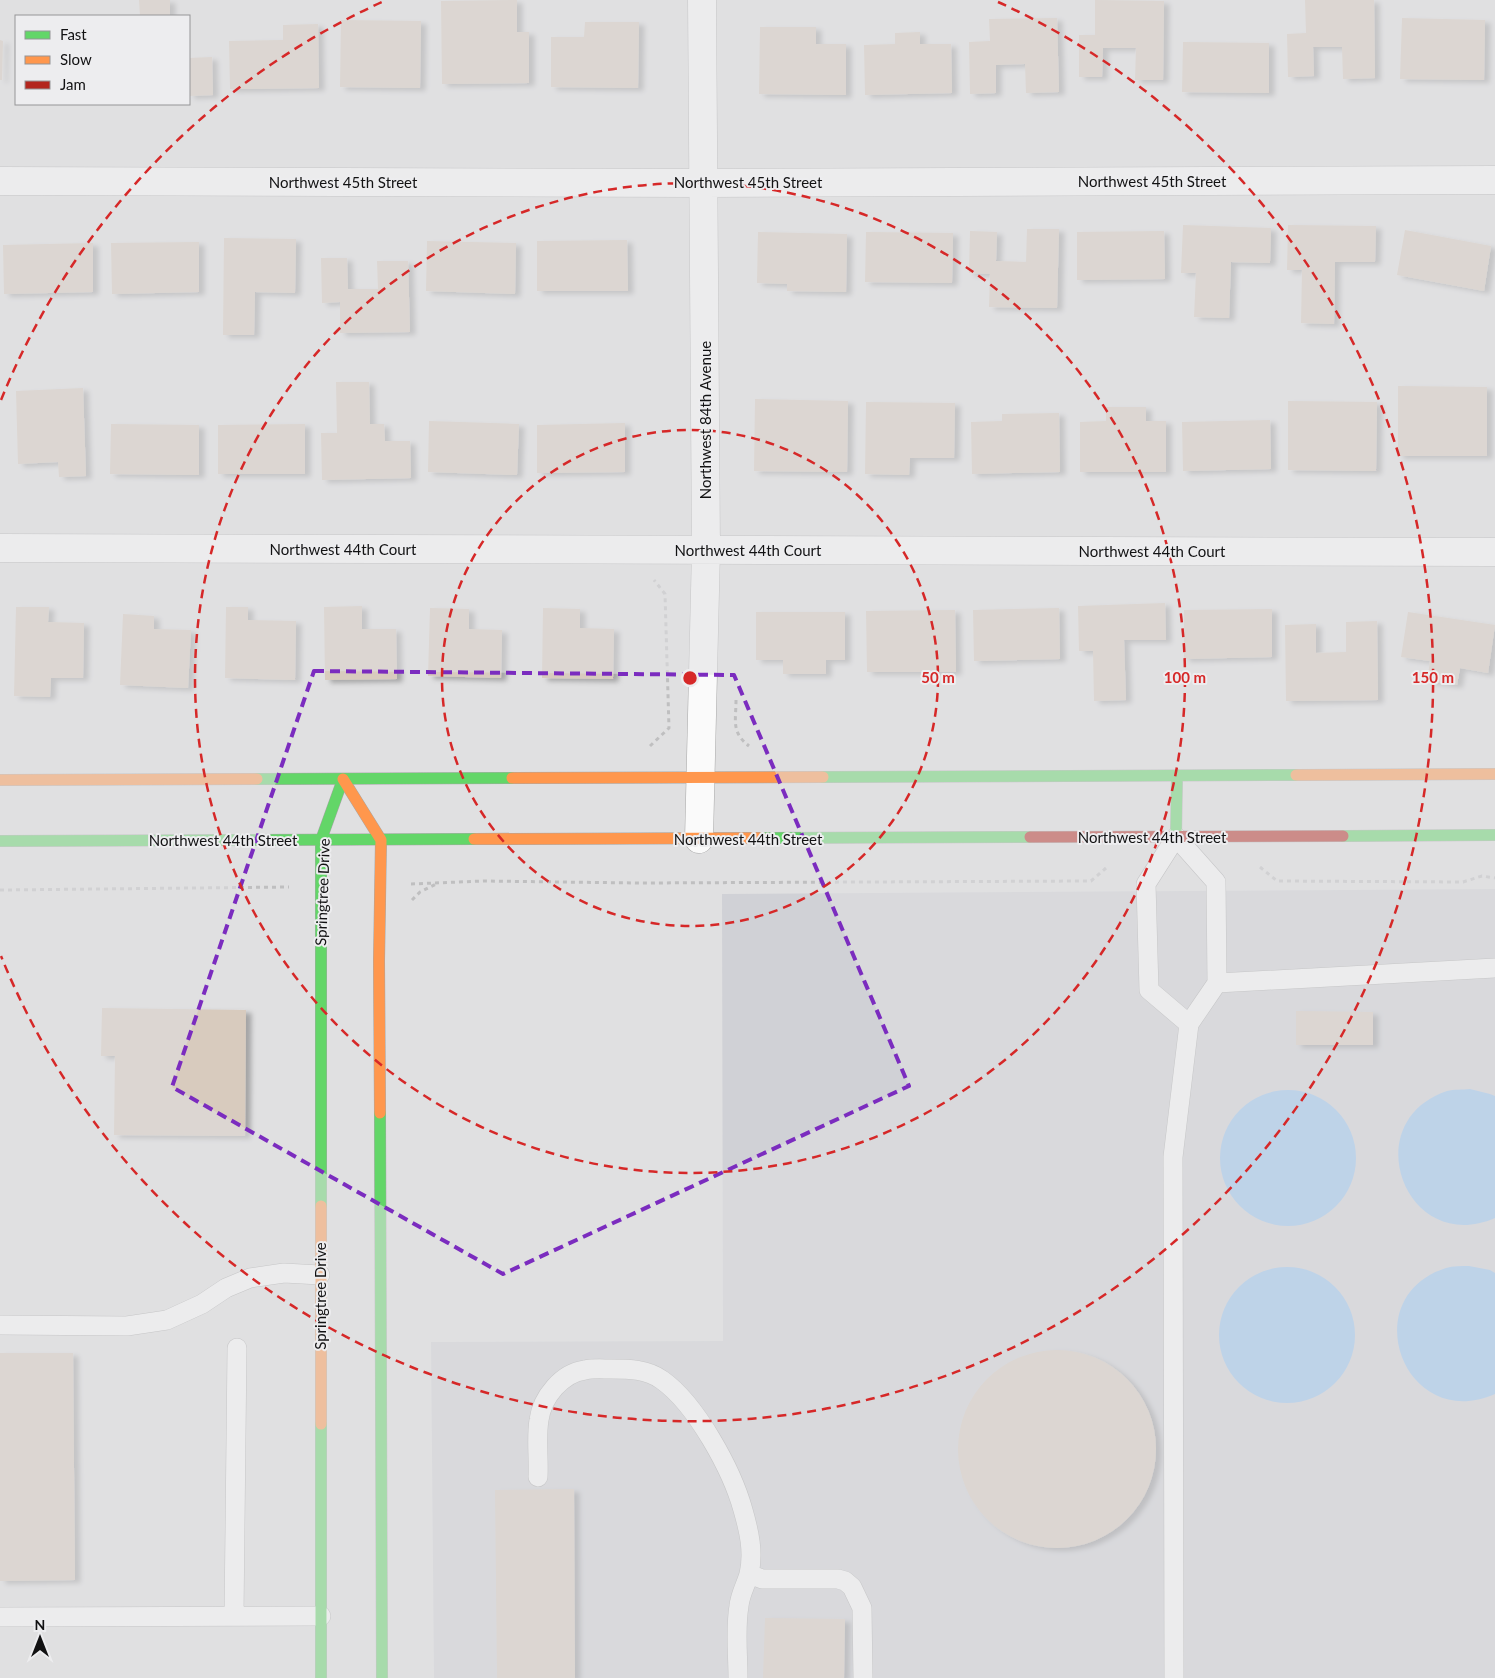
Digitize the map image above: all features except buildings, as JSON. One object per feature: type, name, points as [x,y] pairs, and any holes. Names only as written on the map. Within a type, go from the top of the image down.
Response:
[{"type":"street","name":"Northwest 84th Avenue","points":[[699,839],[706,550],[702,0]]},
{"type":"street","name":"Northwest 45th Street","points":[[0,181],[704,183],[1495,180]]},
{"type":"street","name":"Northwest 44th Court","points":[[0,548],[1495,552]]},
{"type":"street","points":[[0,780],[1495,774]]},
{"type":"street","points":[[1176,837],[1177,775]]},
{"type":"street","points":[[343,779],[381,840],[382,1678]]},
{"type":"street","name":"Springtree Drive","points":[[321,1678],[320,840],[343,779]]},
{"type":"street","name":"Northwest 44th Street","points":[[0,841],[1495,835]]},
{"type":"lane","points":[[1174,1678],[1173,1157],[1189,1024],[1217,983],[1216,882],[1176,837],[1146,884],[1149,990],[1189,1024]]},
{"type":"lane","points":[[1217,983],[1495,968]]},
{"type":"lane","points":[[0,1325],[127,1326],[167,1320],[202,1304],[226,1288],[250,1278],[284,1273],[320,1275]]},
{"type":"lane","points":[[234,1616],[237,1348]]},
{"type":"lane","points":[[538,1477],[539,1420],[543,1406],[557,1386],[571,1374],[584,1370],[633,1369],[644,1371],[661,1379],[674,1389],[689,1407],[724,1464],[743,1508],[750,1536],[751,1558],[749,1574],[739,1604],[738,1678]]},
{"type":"lane","points":[[749,1574],[762,1579],[838,1579],[845,1581],[852,1588],[862,1608],[864,1678]]},
{"type":"lane","points":[[0,1617],[320,1616]]},
{"type":"path","points":[[648,748],[669,728],[665,594],[652,577]]},
{"type":"path","points":[[736,692],[736,731],[740,740],[750,746]]},
{"type":"path","points":[[380,884],[483,881],[639,883],[1091,881],[1108,866]]},
{"type":"path","points":[[1260,868],[1277,881],[1463,882],[1482,876],[1495,878]]},
{"type":"path","points":[[0,890],[320,886]]},
{"type":"highlighted area","points":[[314,671],[734,675],[909,1086],[503,1274],[172,1087]]},
{"type":"shaded area","points":[[1495,889],[1495,1678],[434,1678],[431,1342],[723,1341],[722,894]]},
{"type":"water","points":[[1470,1089],[1495,1096],[1495,1218],[1464,1225],[1437,1219],[1416,1203],[1403,1181],[1398,1155],[1403,1129],[1419,1107],[1447,1091]]},
{"type":"water","points":[[1288,1090],[1314,1095],[1336,1110],[1351,1132],[1356,1158],[1351,1184],[1336,1206],[1314,1221],[1288,1226],[1262,1221],[1240,1206],[1225,1184],[1220,1158],[1225,1132],[1240,1110],[1262,1095]]},
{"type":"water","points":[[1469,1266],[1490,1270],[1495,1273],[1495,1394],[1463,1401],[1436,1395],[1415,1379],[1402,1357],[1397,1331],[1402,1306],[1418,1283],[1446,1268]]},
{"type":"water","points":[[1287,1267],[1313,1272],[1335,1287],[1350,1309],[1355,1335],[1350,1361],[1335,1383],[1313,1398],[1287,1403],[1261,1398],[1239,1383],[1224,1361],[1219,1335],[1224,1309],[1239,1287],[1261,1272]]},
{"type":"traffic: fast","points":[[1176,837],[1177,775]]},
{"type":"traffic: fast","points":[[823,777],[1296,775]]},
{"type":"traffic: fast","points":[[257,779],[512,778]]},
{"type":"traffic: fast","points":[[321,1206],[321,840],[343,779]]},
{"type":"traffic: fast","points":[[1343,836],[1495,835]]},
{"type":"traffic: fast","points":[[762,838],[1030,837]]},
{"type":"traffic: fast","points":[[0,841],[474,839]]},
{"type":"traffic: fast","points":[[380,1113],[382,1678]]},
{"type":"traffic: fast","points":[[321,1424],[321,1678]]},
{"type":"traffic: slow","points":[[1296,775],[1495,774]]},
{"type":"traffic: slow","points":[[512,778],[823,777]]},
{"type":"traffic: slow","points":[[0,780],[257,779]]},
{"type":"traffic: slow","points":[[343,779],[381,840],[379,961],[380,1113]]},
{"type":"traffic: slow","points":[[474,839],[762,838]]},
{"type":"traffic: slow","points":[[321,1206],[321,1424]]},
{"type":"traffic: jam","points":[[1030,837],[1343,836]]}]
